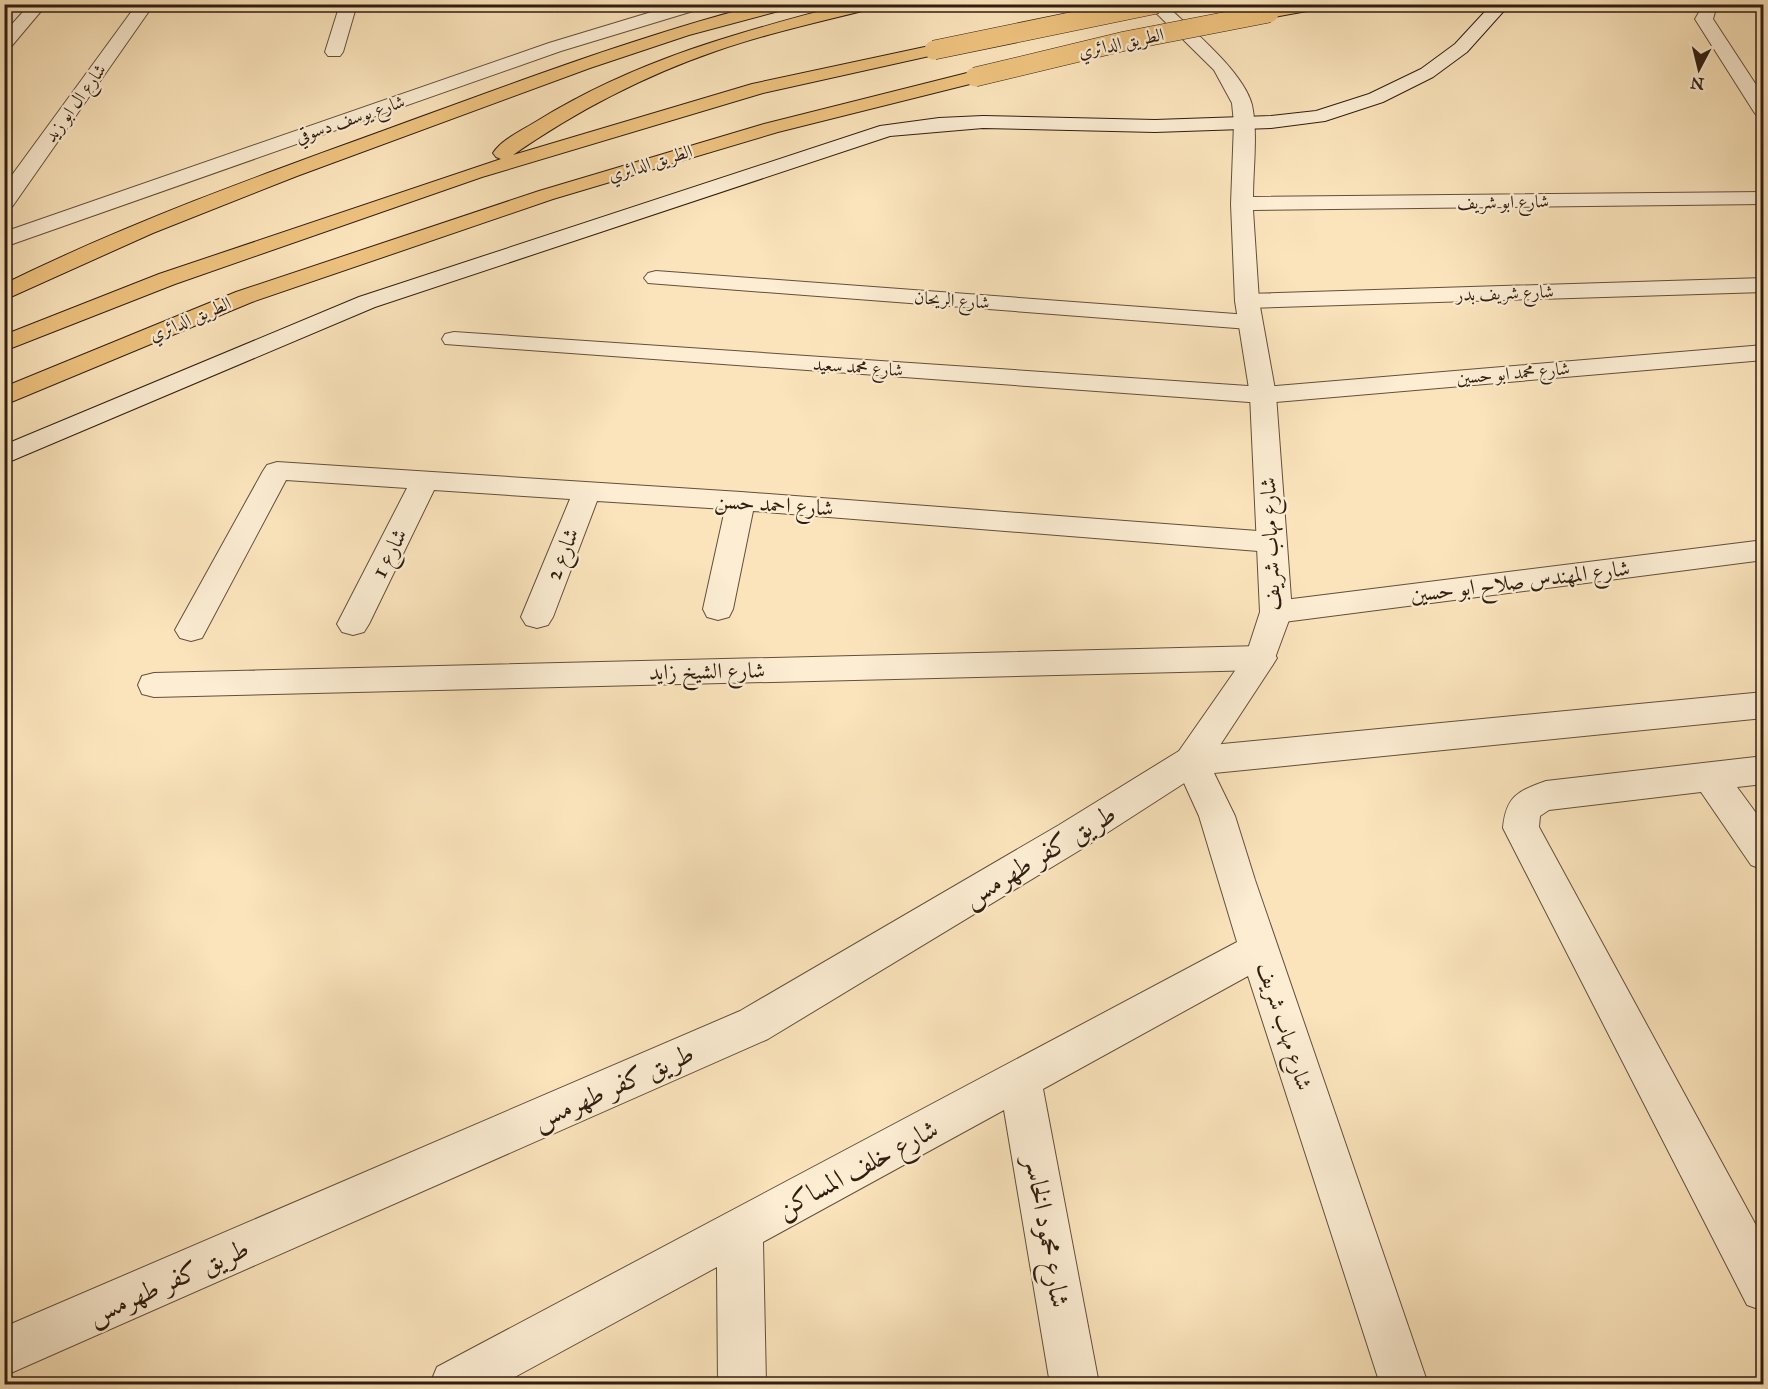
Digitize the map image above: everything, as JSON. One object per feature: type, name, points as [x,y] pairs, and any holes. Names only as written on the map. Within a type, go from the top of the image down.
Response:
[{"type":"highway","points":[[4,293],[141,228],[312,164],[619,52],[784,4]]},
{"type":"highway","points":[[475,173],[549,123],[628,81],[710,47],[868,4]]},
{"type":"highway","name":"الطريق الدائري","points":[[4,344],[167,279],[475,173],[759,88],[1156,4]]},
{"type":"highway","name":"الطريق الدائري","points":[[4,397],[244,297],[423,236],[662,159],[875,100],[1125,41],[1318,4]]},
{"type":"street","points":[[4,44],[39,4]]},
{"type":"street","name":"شارع ال ابو زيد","points":[[4,202],[146,4]]},
{"type":"street","points":[[334,52],[349,4]]},
{"type":"street","name":"شارع يوسف دسوقي","points":[[4,240],[555,47],[697,4]]},
{"type":"street","name":"شارع مهاب شريف","points":[[1156,4],[1221,67],[1242,103],[1244,123],[1242,204],[1248,312],[1263,395],[1276,612],[1260,658],[1191,761],[1217,816],[1404,1384]]},
{"type":"street","points":[[4,455],[207,367],[367,302],[887,130],[982,122],[1155,126],[1244,123],[1318,117],[1376,98],[1427,73],[1448,59],[1502,4]]},
{"type":"street","points":[[1719,4],[1708,9],[1704,19],[1764,112]]},
{"type":"street","name":"شارع ابو شريف","points":[[1242,204],[1764,198]]},
{"type":"street","name":"شارع الريحان","points":[[656,278],[1248,312]]},
{"type":"street","name":"شارع شريف بدر","points":[[1248,312],[1764,285]]},
{"type":"street","name":"شارع محمد سعيد","points":[[454,339],[1263,395]]},
{"type":"street","name":"شارع محمد ابو حسين","points":[[1263,395],[1764,352]]},
{"type":"street","name":"شارع احمد حسن","points":[[191,630],[277,471],[741,501],[1271,542]]},
{"type":"street","name":"شارع 1","points":[[353,624],[425,481]]},
{"type":"street","name":"شارع 2","points":[[537,616],[587,491]]},
{"type":"street","points":[[718,609],[741,501]]},
{"type":"street","name":"شارع المهندس صلاح ابو حسين","points":[[1276,612],[1764,550]]},
{"type":"street","name":"شارع الشيخ زايد","points":[[154,685],[1260,658]]},
{"type":"street","points":[[1191,761],[1764,705]]},
{"type":"street","name":"طريق كفر طهرمس","points":[[4,1352],[754,1025],[1072,836],[1191,761]]},
{"type":"street","points":[[1764,770],[1546,796],[1530,801],[1521,812],[1521,828],[1764,1288]]},
{"type":"street","points":[[1710,776],[1764,854]]},
{"type":"street","name":"شارع خلف المساكن","points":[[454,1384],[1260,950]]},
{"type":"street","name":"شارع محمود الخاسر","points":[[1020,1080],[1076,1384]]},
{"type":"street","points":[[740,1230],[742,1384]]}]
